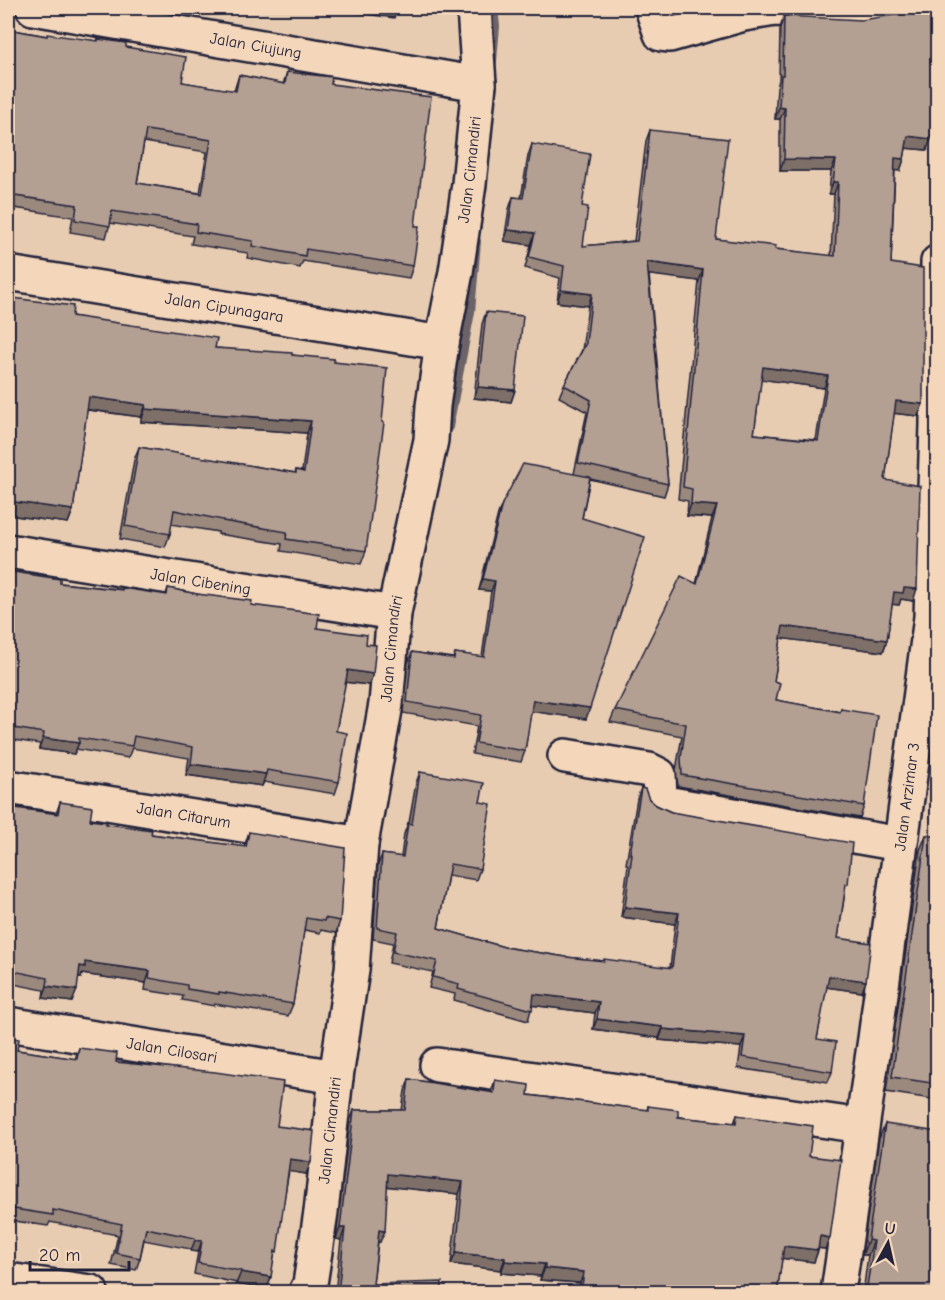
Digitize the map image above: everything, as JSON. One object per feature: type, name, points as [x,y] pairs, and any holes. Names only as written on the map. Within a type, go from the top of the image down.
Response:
[{"type":"street","name":"Jalan Ciujung","points":[[33,8],[479,84]]},
{"type":"street","name":"Jalan Cimandiri","points":[[306,1293],[310,1284],[321,1212],[336,1077],[352,970],[361,844],[386,704],[394,613],[431,440],[433,406],[442,343],[456,272],[467,195],[479,84],[474,8]]},
{"type":"street","points":[[652,8],[661,33],[670,35],[744,14],[775,9],[858,13],[891,8]]},
{"type":"street","name":"Jalan Arzimar 3","points":[[838,1293],[931,617],[937,425],[938,262]]},
{"type":"street","name":"Jalan Cipunagara","points":[[8,273],[442,343]]},
{"type":"street","name":"Jalan Cibening","points":[[8,551],[394,613]]},
{"type":"street","points":[[565,756],[649,770],[659,775],[660,799],[671,804],[900,844]]},
{"type":"street","name":"Jalan Citarum","points":[[8,787],[361,844]]},
{"type":"street","name":"Jalan Cilosari","points":[[8,1024],[336,1077]]},
{"type":"street","points":[[437,1065],[862,1126]]},
{"type":"street","points":[[8,1280],[92,1293]]},
{"type":"building","points":[[900,14],[932,14],[932,42],[938,43],[938,82],[931,139],[908,136],[904,159],[895,158],[891,263],[923,268],[923,404],[896,401],[885,480],[920,486],[917,589],[904,588],[903,593],[894,592],[887,640],[783,626],[774,681],[780,683],[776,700],[840,712],[841,709],[877,715],[864,806],[682,775],[681,758],[686,724],[615,710],[681,576],[697,584],[717,506],[691,504],[692,489],[683,487],[703,270],[647,262],[668,484],[578,463],[591,400],[564,385],[586,343],[592,294],[561,290],[564,266],[529,257],[535,233],[508,230],[513,197],[523,198],[532,144],[590,154],[582,206],[588,207],[583,246],[637,241],[650,130],[728,139],[716,239],[835,256],[838,182],[833,182],[836,160],[784,159],[785,108],[779,107],[781,75],[783,75],[784,16],[862,20]],"holes":[[[763,367],[828,376],[818,441],[754,434]]]},
{"type":"building","points":[[8,29],[47,36],[47,34],[126,43],[126,47],[186,57],[182,82],[236,91],[239,75],[285,84],[287,72],[332,77],[331,84],[431,97],[415,226],[419,226],[413,266],[306,249],[305,256],[252,246],[253,241],[196,232],[197,224],[112,211],[110,226],[75,220],[77,205],[8,195]],"holes":[[[146,130],[211,140],[202,194],[137,183]]]},
{"type":"building","points":[[13,298],[73,306],[72,316],[217,338],[215,348],[292,353],[292,355],[334,359],[334,362],[387,368],[382,422],[384,423],[366,551],[286,539],[287,532],[174,510],[170,534],[125,526],[139,447],[296,473],[296,470],[304,472],[311,421],[145,409],[146,405],[89,397],[73,510],[8,501],[8,300],[13,301]]},
{"type":"building","points":[[486,312],[523,316],[515,390],[478,387]]},
{"type":"building","points":[[523,464],[590,477],[582,518],[645,537],[590,708],[533,700],[525,751],[476,743],[481,715],[407,702],[412,652],[454,659],[455,653],[484,657],[495,581],[483,579],[502,504]]},
{"type":"building","points":[[8,571],[60,579],[60,583],[122,590],[122,588],[167,595],[168,588],[252,601],[251,605],[319,614],[317,628],[367,635],[366,644],[376,645],[373,674],[348,670],[336,731],[347,733],[339,782],[267,770],[266,774],[191,764],[193,747],[134,736],[132,746],[79,738],[79,743],[43,738],[44,733],[8,727]]},
{"type":"building","points":[[420,772],[484,783],[480,802],[491,804],[480,869],[450,864],[438,928],[504,947],[566,957],[604,961],[604,959],[672,968],[679,913],[625,907],[632,854],[630,854],[641,788],[645,789],[649,799],[656,805],[671,812],[852,843],[848,884],[846,884],[838,938],[871,943],[866,981],[829,976],[817,1039],[836,1042],[832,1072],[742,1057],[745,1036],[663,1029],[663,1027],[597,1019],[599,1002],[534,994],[532,1010],[458,989],[459,984],[433,977],[437,961],[393,952],[397,932],[377,928],[382,854],[403,857],[408,823],[412,824]]},
{"type":"building","points":[[60,802],[92,807],[90,820],[152,830],[151,834],[246,847],[249,832],[345,848],[340,921],[306,918],[293,1004],[187,989],[187,985],[149,978],[150,971],[85,962],[85,967],[80,966],[77,990],[47,986],[48,978],[8,970],[8,807],[58,814]]},
{"type":"building","points":[[926,835],[938,837],[938,1084],[892,1077]]},
{"type":"building","points":[[8,1037],[19,1039],[17,1050],[77,1059],[79,1048],[117,1053],[116,1062],[215,1072],[283,1082],[277,1126],[314,1131],[311,1162],[290,1159],[277,1252],[275,1251],[271,1277],[198,1263],[202,1241],[195,1240],[195,1238],[146,1228],[140,1258],[116,1253],[122,1224],[53,1210],[53,1215],[8,1208]]},
{"type":"building","points":[[409,1079],[494,1093],[495,1080],[529,1085],[528,1095],[648,1110],[648,1106],[678,1110],[678,1117],[736,1123],[737,1115],[813,1126],[809,1156],[841,1160],[830,1238],[820,1236],[818,1250],[784,1246],[777,1293],[664,1293],[652,1291],[652,1293],[581,1293],[584,1272],[545,1268],[545,1264],[505,1261],[505,1258],[456,1253],[463,1182],[388,1174],[385,1231],[379,1230],[373,1284],[442,1282],[442,1293],[338,1293],[345,1228],[340,1228],[354,1110],[405,1110]]},
{"type":"building","points":[[885,1124],[938,1132],[938,1293],[866,1293],[874,1241],[868,1240]]},
{"type":"waterway","points":[[492,61],[495,26],[493,8]]},
{"type":"waterway","points":[[448,427],[470,312],[476,241]]}]
